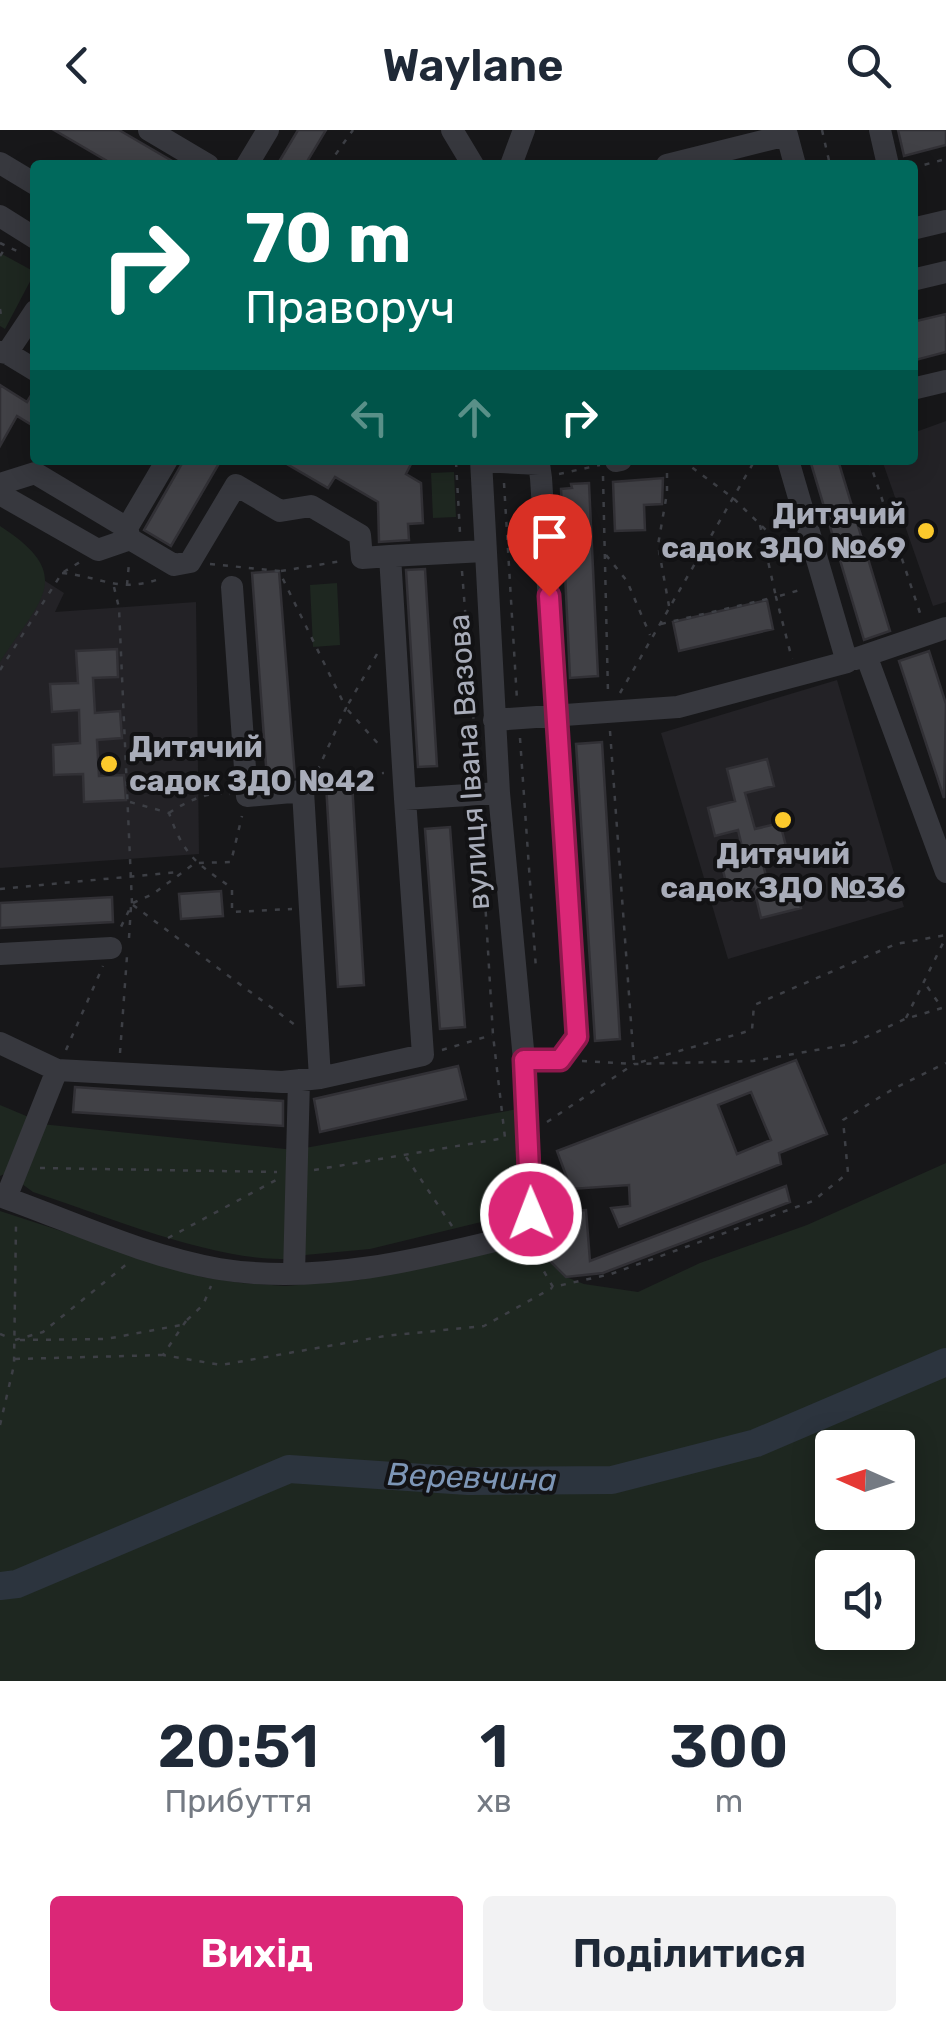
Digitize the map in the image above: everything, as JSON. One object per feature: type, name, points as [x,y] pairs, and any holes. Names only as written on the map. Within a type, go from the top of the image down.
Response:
[{"type":"street","points":[[149,130],[200,160]]},
{"type":"street","points":[[250,160],[268,130]]},
{"type":"street","points":[[452,130],[470,160]]},
{"type":"street","points":[[513,160],[524,130]]},
{"type":"street","points":[[880,130],[887,160]]},
{"type":"street","points":[[691,160],[787,135],[794,160]]},
{"type":"street","points":[[0,163],[30,181]]},
{"type":"street","points":[[0,216],[28,245]]},
{"type":"street","points":[[918,228],[946,221]]},
{"type":"street","points":[[918,279],[946,272]]},
{"type":"street","points":[[30,317],[3,352],[30,367]]},
{"type":"street","points":[[918,387],[946,380]]},
{"type":"street","points":[[164,465],[129,534],[98,550],[4,497],[0,484],[35,473],[129,534],[174,565],[190,562],[236,485],[280,511],[311,506],[360,534],[362,558],[473,551]]},
{"type":"street","name":"вулиця Івана Вазова","points":[[487,465],[473,551],[494,720],[489,794],[524,1060],[532,1202],[528,1224],[521,1232]]},
{"type":"street","points":[[524,1060],[560,1060],[577,1037],[540,465]]},
{"type":"street","points":[[789,465],[821,574],[946,872]]},
{"type":"street","points":[[0,1044],[57,1070],[309,1079],[423,1055],[390,556]]},
{"type":"street","points":[[232,588],[246,796],[303,792],[317,1040],[309,1079],[294,1274]]},
{"type":"street","points":[[494,720],[678,707],[856,659],[936,631]]},
{"type":"street","points":[[405,799],[489,794]]},
{"type":"street","points":[[0,954],[122,947]]},
{"type":"street","points":[[57,1070],[9,1199],[146,1249],[218,1269],[294,1274],[383,1266],[521,1232]]},
{"type":"path","points":[[332,160],[353,130]]},
{"type":"path","points":[[822,130],[829,160]]},
{"type":"path","points":[[918,167],[946,160]]},
{"type":"path","points":[[0,243],[28,245]]},
{"type":"path","points":[[0,256],[6,246]]},
{"type":"path","points":[[423,1055],[493,1035],[489,794],[473,551],[457,465]]},
{"type":"path","points":[[488,465],[518,718],[537,984]]},
{"type":"path","points":[[541,478],[599,465]]},
{"type":"path","points":[[603,465],[609,712],[634,1064]]},
{"type":"path","points":[[667,465],[667,493],[658,545],[669,607]]},
{"type":"path","points":[[660,624],[776,597],[821,574],[689,465]]},
{"type":"path","points":[[609,712],[751,465]]},
{"type":"path","points":[[871,465],[936,631]]},
{"type":"path","points":[[760,525],[796,676]]},
{"type":"path","points":[[62,574],[92,576],[114,587],[127,586],[129,534]]},
{"type":"path","points":[[0,670],[62,574],[98,550]]},
{"type":"path","points":[[605,554],[627,581],[652,638]]},
{"type":"path","points":[[190,562],[280,571],[362,558]]},
{"type":"path","points":[[280,571],[346,708],[403,772]]},
{"type":"path","points":[[114,587],[132,904],[122,947],[118,1074]]},
{"type":"path","points":[[394,624],[346,708],[314,777],[403,772]]},
{"type":"path","points":[[128,802],[169,813],[188,801],[219,793],[246,796],[231,862],[195,863],[153,894],[132,904]]},
{"type":"path","points":[[169,813],[177,836],[195,863],[232,888],[232,912],[310,908]]},
{"type":"path","points":[[0,888],[180,872]]},
{"type":"path","points":[[57,1070],[122,947],[132,904]]},
{"type":"path","points":[[132,904],[317,1040]]},
{"type":"path","points":[[528,1135],[634,1064],[752,1030],[754,1005],[896,944],[946,936]]},
{"type":"path","points":[[905,1019],[946,936]]},
{"type":"path","points":[[560,1060],[634,1064],[753,1060],[852,1044],[905,1019],[944,1008],[924,982]]},
{"type":"path","points":[[14,1360],[163,1355],[221,1365],[385,1336],[484,1326],[553,1287],[611,1274],[813,1201],[848,1173],[843,1120],[868,1102],[946,1063]]},
{"type":"path","points":[[405,1156],[466,1247]]},
{"type":"path","points":[[15,1340],[43,1332],[146,1249],[289,1172]]},
{"type":"path","points":[[0,1425],[15,1340],[16,1220],[9,1199]]},
{"type":"path","points":[[521,1232],[553,1287]]},
{"type":"path","points":[[163,1355],[186,1321],[203,1305],[218,1269]]},
{"type":"path","points":[[0,1334],[15,1340],[106,1339],[186,1321]]},
{"type":"shaded area","points":[[0,253],[30,269],[30,282],[5,329],[0,326]]},
{"type":"shaded area","name":"Дитячий садок ЗДО №69","points":[[946,421],[946,602],[933,606],[884,465],[918,465],[918,431]]},
{"type":"shaded area","points":[[454,472],[456,517],[433,518],[431,473]]},
{"type":"shaded area","points":[[0,526],[24,544],[45,575],[38,605],[0,662]]},
{"type":"shaded area","name":"Дитячий садок ЗДО №42","points":[[0,552],[64,593],[55,612],[196,602],[199,854],[0,868]]},
{"type":"shaded area","points":[[337,583],[340,645],[313,647],[310,585]]},
{"type":"shaded area","name":"Дитячий садок ЗДО №36","points":[[837,680],[904,907],[728,959],[661,733]]},
{"type":"shaded area","points":[[0,1105],[31,1118],[9,1172],[0,1176]]},
{"type":"shaded area","points":[[518,1109],[522,1193],[519,1206],[510,1215],[370,1249],[305,1255],[305,1148]]},
{"type":"shaded area","points":[[41,1124],[295,1150],[285,1259],[256,1258],[192,1245],[33,1192],[22,1184]]},
{"type":"shaded area","points":[[946,1163],[946,1681],[0,1681],[0,1211],[202,1277],[242,1283],[285,1286],[359,1280],[530,1244],[541,1206],[545,1206],[550,1261],[566,1277],[584,1284],[638,1292],[700,1263],[807,1225]]},
{"type":"building","points":[[54,130],[119,130],[170,160],[105,160]]},
{"type":"building","points":[[298,130],[326,130],[308,160],[280,160]]},
{"type":"building","points":[[898,130],[946,130],[946,145],[904,156]]},
{"type":"building","points":[[946,314],[946,352],[918,359],[918,321]]},
{"type":"building","points":[[0,385],[27,402],[30,397],[30,424],[17,416],[0,446]]},
{"type":"building","points":[[181,465],[218,465],[171,546],[144,530]]},
{"type":"building","points":[[289,465],[410,465],[406,474],[421,483],[423,523],[408,524],[409,540],[379,542],[378,502],[335,477],[328,488]]},
{"type":"building","points":[[812,465],[840,465],[890,631],[864,640]]},
{"type":"building","points":[[663,478],[662,504],[644,505],[645,530],[615,531],[613,482]]},
{"type":"building","points":[[589,483],[598,676],[570,678],[561,489]]},
{"type":"building","points":[[425,569],[437,766],[418,767],[406,570]]},
{"type":"building","points":[[279,571],[295,777],[267,779],[252,573]]},
{"type":"building","points":[[767,600],[773,629],[679,651],[673,622]]},
{"type":"building","points":[[117,649],[118,677],[93,678],[95,713],[120,711],[122,738],[97,740],[99,776],[124,775],[126,800],[84,802],[83,774],[54,775],[53,745],[80,743],[79,710],[52,712],[50,684],[78,683],[76,651]]},
{"type":"building","points":[[929,651],[946,704],[944,798],[899,661]]},
{"type":"building","points":[[602,742],[620,1039],[595,1041],[576,744]]},
{"type":"building","points":[[767,759],[774,786],[745,793],[755,829],[780,823],[786,846],[760,853],[769,887],[794,880],[801,908],[761,918],[754,889],[729,895],[722,866],[745,860],[738,830],[715,836],[708,808],[735,801],[727,769]]},
{"type":"building","points":[[352,782],[364,985],[338,987],[326,784]]},
{"type":"building","points":[[450,827],[465,1027],[440,1029],[425,829]]},
{"type":"building","points":[[221,891],[223,916],[181,919],[179,894]]},
{"type":"building","points":[[112,897],[113,922],[0,928],[0,903]]},
{"type":"building","points":[[796,1060],[827,1134],[779,1153],[781,1164],[619,1227],[611,1208],[630,1206],[629,1185],[571,1189],[557,1151]],"holes":[[[751,1092],[771,1140],[737,1154],[718,1105]]]},
{"type":"building","points":[[458,1066],[466,1099],[320,1132],[314,1099]]},
{"type":"building","points":[[75,1087],[283,1101],[283,1126],[73,1112]]},
{"type":"building","points":[[786,1186],[790,1202],[603,1273],[566,1277],[550,1261],[546,1212],[586,1210],[590,1261]]},
{"type":"waterway","name":"Веревчина","points":[[0,1586],[17,1584],[289,1469],[468,1481],[612,1480],[756,1443],[946,1362]]},
{"type":"place","name":"Дитячий садок ЗДО №69","points":[[926,531]]},
{"type":"place","name":"Дитячий садок ЗДО №42","points":[[109,764]]},
{"type":"place","name":"Дитячий садок ЗДО №36","points":[[783,820]]},
{"type":"route","points":[[531,1214],[524,1060],[560,1060],[577,1037],[549,596]]}]
